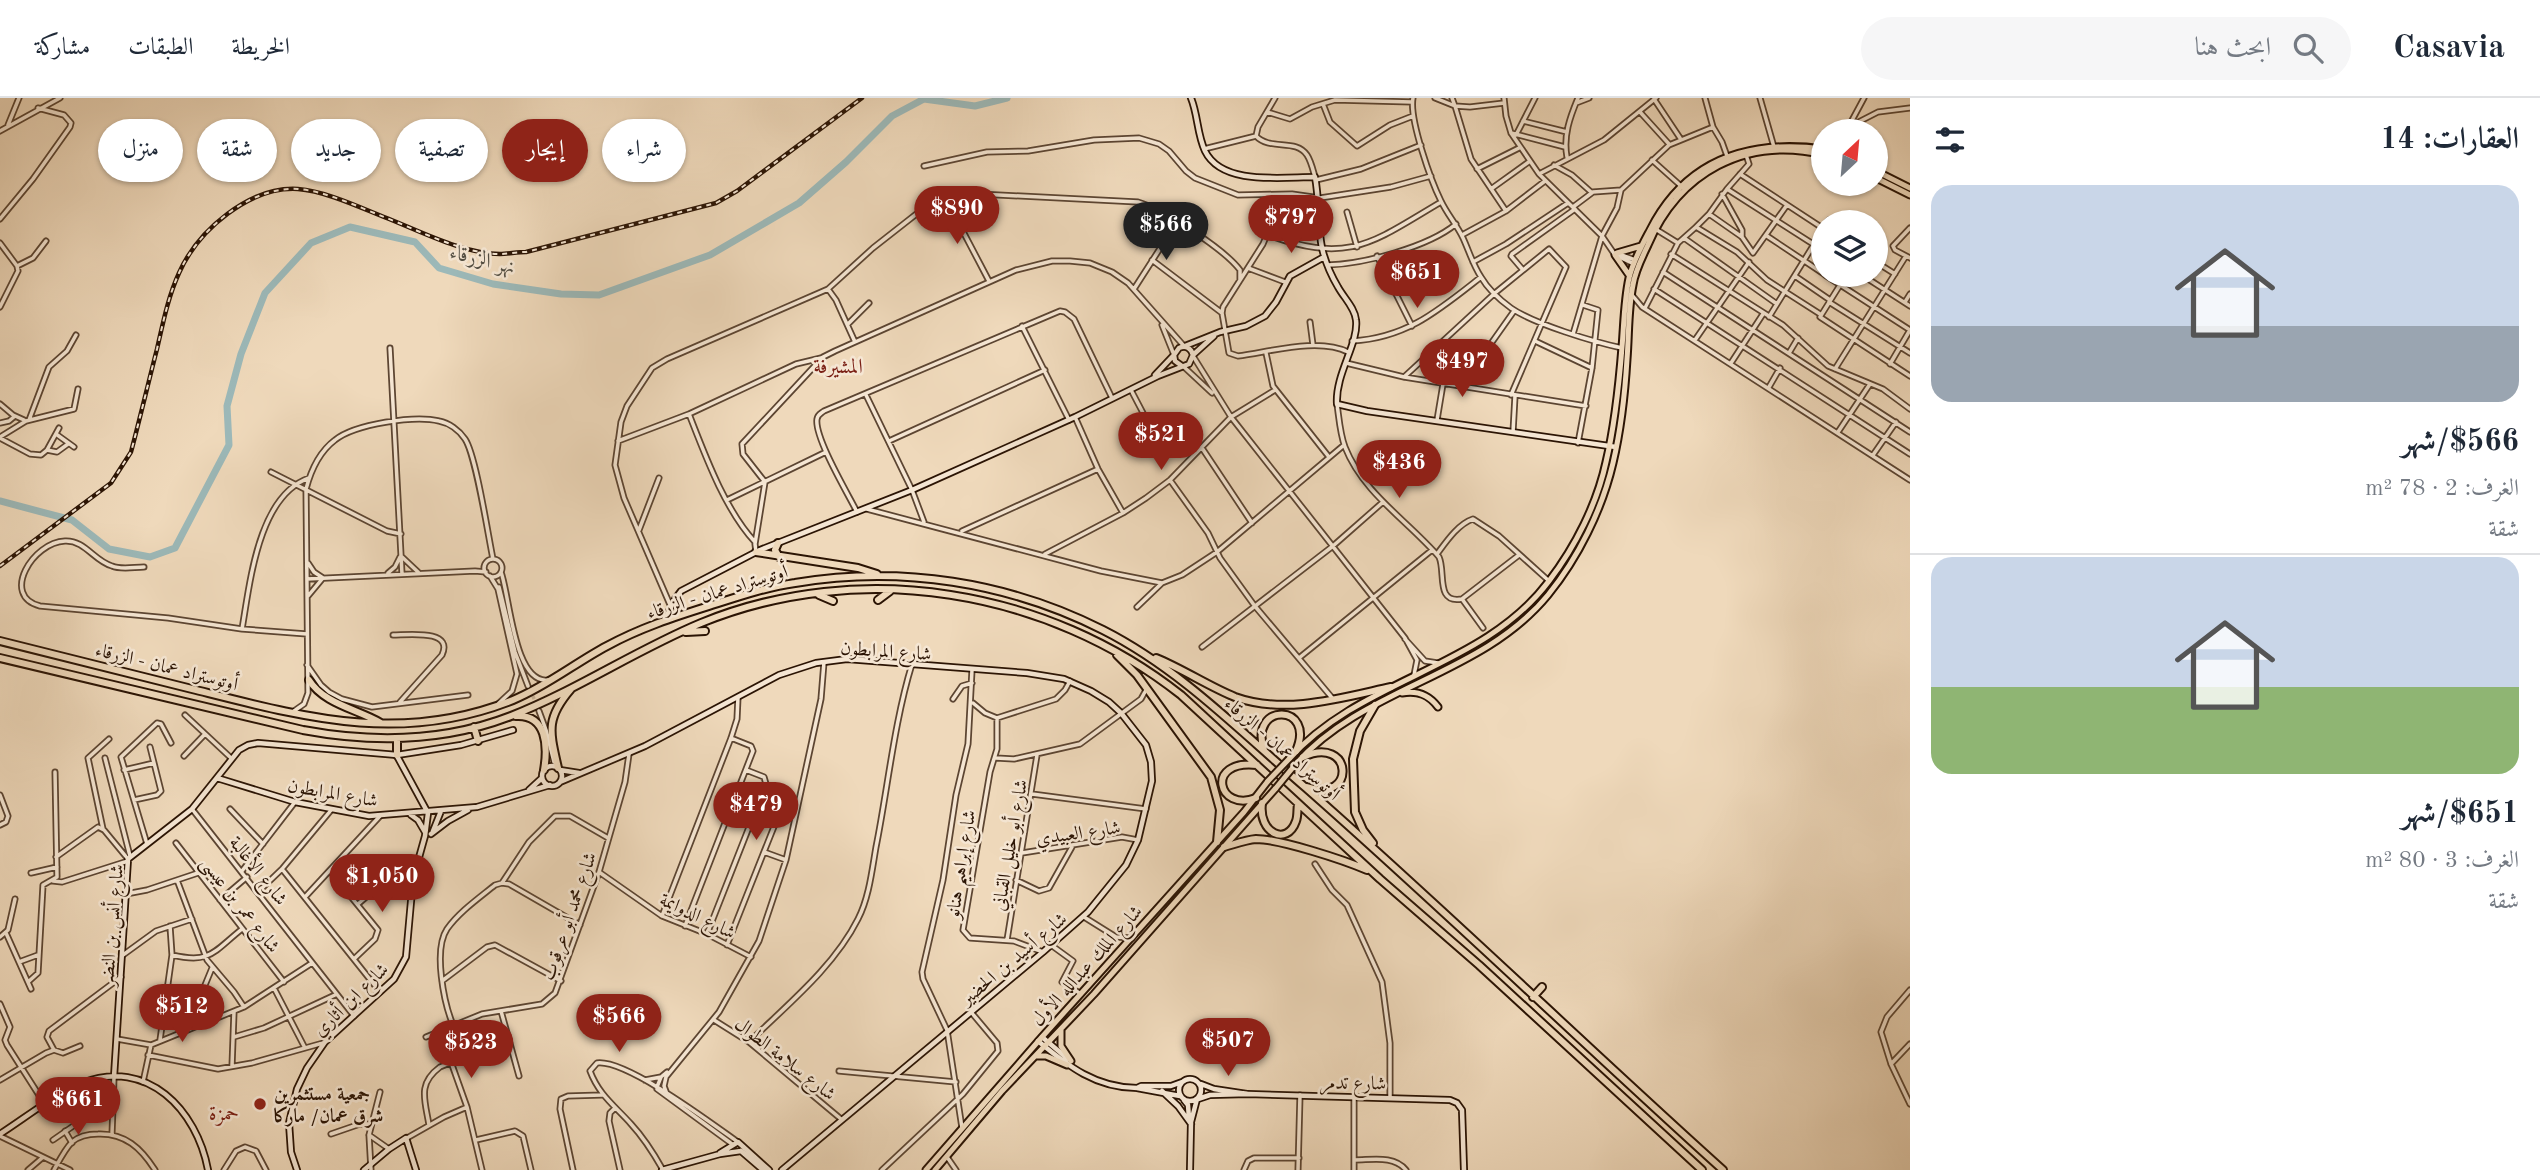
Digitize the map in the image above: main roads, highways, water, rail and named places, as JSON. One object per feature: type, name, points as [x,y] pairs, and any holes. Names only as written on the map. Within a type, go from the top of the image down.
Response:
[{"type":"highway","points":[[778,543],[775,550],[779,557]]},
{"type":"highway","points":[[756,552],[858,568],[882,576]]},
{"type":"highway","name":"أوتوستراد عمان - الزرقاء","points":[[0,640],[289,713],[341,722],[383,724],[432,721],[496,706],[526,694],[620,639],[665,620],[788,584],[845,577],[882,576],[939,579],[1018,596],[1080,619],[1142,652],[1186,683],[1382,855],[1723,1170]]},
{"type":"highway","name":"أوتوستراد عمان - الزرقاء","points":[[0,658],[303,730],[342,736],[397,739],[437,735],[510,716],[681,632],[744,608],[810,594],[859,589],[898,589],[981,600],[1051,621],[1107,647],[1151,673],[1181,695],[1373,873],[1479,965],[1702,1170]]},
{"type":"highway","points":[[878,600],[885,593],[898,589]]},
{"type":"highway","points":[[810,594],[833,601]]},
{"type":"highway","points":[[979,611],[981,600]]},
{"type":"highway","points":[[681,632],[705,631]]},
{"type":"highway","points":[[1107,647],[1127,664],[1146,688],[1202,762],[1214,783],[1220,810],[1217,842]]},
{"type":"highway","points":[[1142,652],[1245,700],[1282,705],[1321,701],[1391,687]]},
{"type":"highway","points":[[309,680],[326,697],[363,712],[383,724]]},
{"type":"highway","points":[[558,769],[552,720],[559,705],[576,684]]},
{"type":"highway","points":[[1375,705],[1360,731],[1354,749],[1354,802],[1363,830],[1382,855]]},
{"type":"highway","points":[[1265,752],[1262,729],[1268,719],[1282,714],[1295,720],[1300,729],[1296,751]]},
{"type":"highway","points":[[510,716],[528,716],[541,727],[546,750],[544,772]]},
{"type":"highway","points":[[474,727],[478,741]]},
{"type":"highway","points":[[397,739],[397,755]]},
{"type":"highway","points":[[1302,785],[1317,791],[1330,790],[1339,782],[1342,770],[1338,759],[1328,752],[1321,750],[1303,757]]},
{"type":"highway","points":[[1256,798],[1245,801],[1232,799],[1223,783],[1225,774],[1232,767],[1257,765]]},
{"type":"highway","points":[[1262,803],[1261,817],[1265,827],[1278,834],[1287,832],[1294,825],[1298,804]]},
{"type":"highway","points":[[1224,847],[1252,839],[1269,841],[1341,860],[1373,873]]},
{"type":"highway","points":[[1533,997],[1542,987]]},
{"type":"main road","points":[[1593,512],[1608,482],[1627,366],[1630,307],[1641,246],[1666,202],[1695,174],[1727,156],[1774,147],[1811,151]]},
{"type":"main road","points":[[1613,447],[1630,276],[1668,208],[1690,184],[1727,161],[1746,155],[1783,151],[1811,152]]},
{"type":"main road","points":[[1888,177],[1910,188]]},
{"type":"main road","points":[[1888,184],[1910,195]]},
{"type":"main road","points":[[1630,276],[1615,253],[1641,246]]},
{"type":"main road","name":"شارع الملك عبدالله الأول","points":[[935,1170],[962,1130],[1040,1039],[1134,937],[1296,751],[1338,716],[1473,646],[1502,628],[1527,607],[1549,582],[1593,512]]},
{"type":"main road","name":"شارع الملك عبدالله الأول","points":[[926,1170],[945,1155],[1176,902],[1303,757],[1340,725],[1493,643],[1534,610],[1567,568],[1593,512]]},
{"type":"main road","points":[[1424,671],[1428,678]]},
{"type":"main road","points":[[1395,694],[1419,693],[1428,697],[1438,708]]},
{"type":"main road","points":[[1170,896],[1176,902]]},
{"type":"main road","points":[[1033,1058],[1046,1056],[1069,1063],[1061,1046],[1061,1027]]},
{"type":"waterway","name":"نهر الزرقاء","points":[[0,501],[72,520],[109,549],[150,557],[175,548],[229,445],[227,406],[241,354],[265,293],[311,243],[350,227],[415,242],[439,268],[493,284],[561,294],[599,295],[710,255],[799,203],[846,162],[892,116],[924,99],[975,106],[1007,98]]},
{"type":"tunnel","points":[[528,686],[537,705]]},
{"type":"railway","points":[[0,566],[111,483],[131,452],[166,310],[179,273],[199,241],[212,227],[244,203],[280,190],[308,190],[342,200],[471,250],[500,254],[526,252],[716,203],[737,191],[862,98]]},
{"type":"place","name":"جمعية مستثمرين شرق عمان/ ماركا","points":[[260,1104]]},
{"type":"district","name":"المشيرفة","points":[[838,366]]},
{"type":"district","name":"حمزة","points":[[224,1113]]}]
